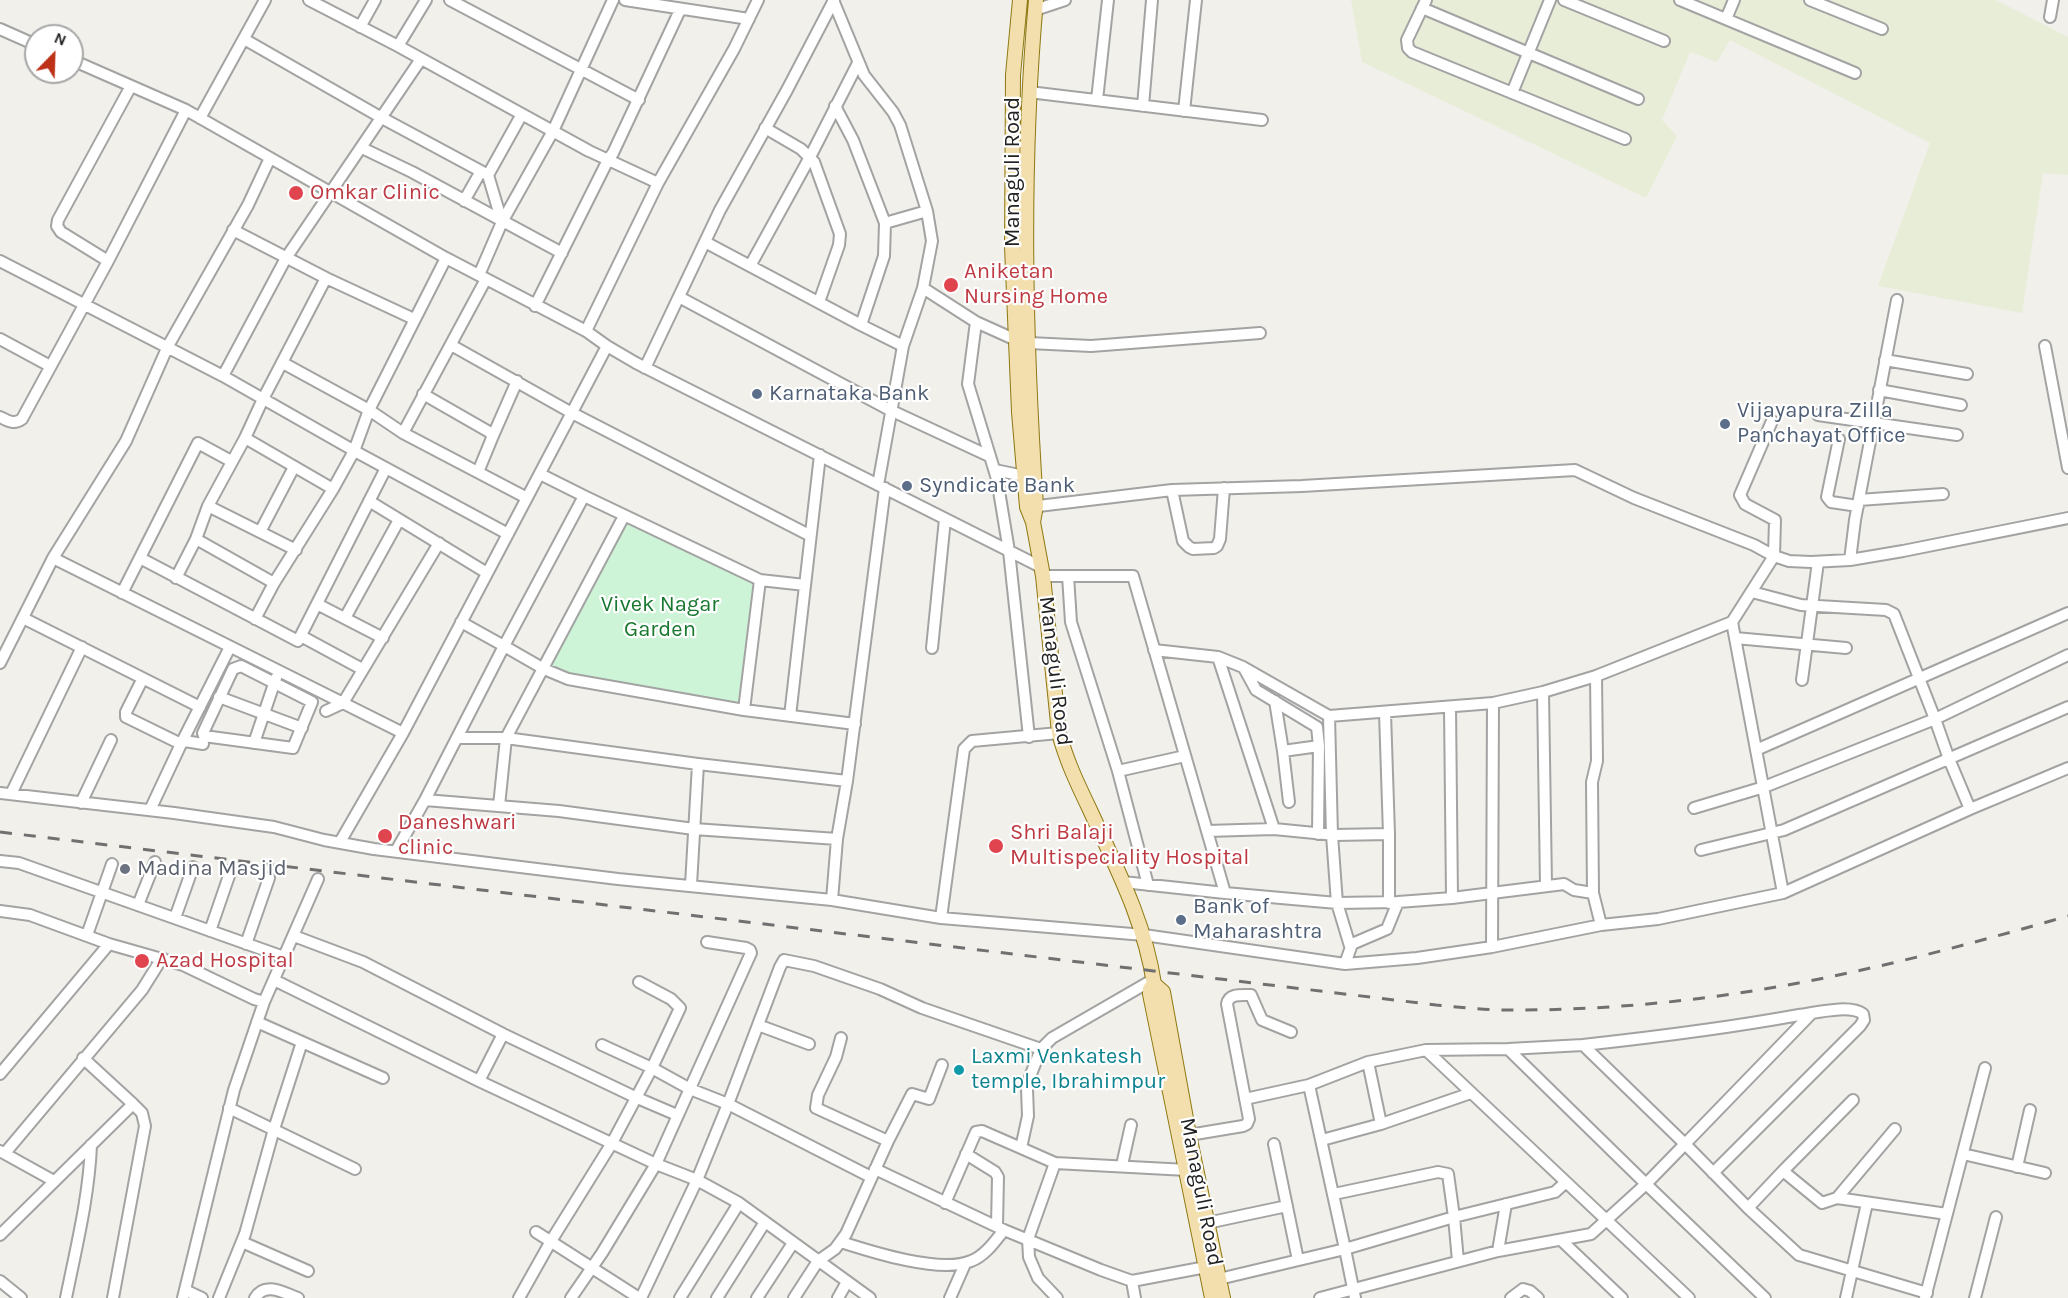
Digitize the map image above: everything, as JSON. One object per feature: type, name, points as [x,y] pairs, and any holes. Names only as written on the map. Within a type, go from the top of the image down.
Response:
[{"type":"main road","name":"Managuli Road","points":[[1020,0],[1013,93],[1012,246],[1029,412],[1031,507]]},
{"type":"main road","name":"Managuli Road","points":[[1036,5],[1029,92],[1022,341],[1024,476],[1042,571],[1059,733],[1065,755],[1123,882],[1144,935],[1154,982],[1163,992],[1189,1135],[1223,1298]]},
{"type":"main road","name":"Managuli Road","points":[[1154,982],[1150,994],[1212,1298]]},
{"type":"street","points":[[200,118],[266,0]]},
{"type":"street","points":[[309,0],[323,3],[360,27],[553,131],[658,183]]},
{"type":"street","points":[[360,27],[375,0]]},
{"type":"street","points":[[398,46],[426,0]]},
{"type":"street","points":[[450,0],[639,100]]},
{"type":"street","points":[[404,433],[451,345],[482,277],[502,222],[553,131],[613,0]]},
{"type":"street","points":[[625,0],[749,19]]},
{"type":"street","points":[[586,331],[658,183],[758,0]]},
{"type":"street","points":[[832,900],[837,838],[855,724],[890,410],[903,346],[923,288],[932,241],[927,211],[900,126],[864,75],[833,0]]},
{"type":"street","points":[[645,368],[705,242],[833,0]]},
{"type":"street","points":[[1036,5],[1065,0]]},
{"type":"street","points":[[1097,100],[1108,0]]},
{"type":"street","points":[[1143,106],[1152,0]]},
{"type":"street","points":[[1184,111],[1196,0]]},
{"type":"street","points":[[1512,93],[1550,0]]},
{"type":"street","points":[[1564,0],[1664,41]]},
{"type":"street","points":[[1680,0],[1855,73]]},
{"type":"street","points":[[1726,19],[1734,0]]},
{"type":"street","points":[[1810,0],[1882,29]]},
{"type":"street","points":[[1832,9],[1843,0]]},
{"type":"street","points":[[2050,17],[2053,0]]},
{"type":"street","points":[[1625,139],[1412,52],[1408,48],[1407,40],[1424,4],[1528,53],[1638,99]]},
{"type":"street","points":[[535,306],[639,100],[680,10]]},
{"type":"street","points":[[0,29],[24,40]]},
{"type":"street","points":[[244,39],[382,118],[485,173],[502,222]]},
{"type":"street","points":[[223,376],[286,258],[421,59]]},
{"type":"street","points":[[750,266],[858,63]]},
{"type":"street","points":[[84,65],[186,110],[446,258],[586,331],[645,368],[882,486],[1009,551],[1042,571],[1068,576],[1133,576],[1225,893]]},
{"type":"street","points":[[108,261],[61,232],[57,226],[58,220],[131,86]]},
{"type":"street","points":[[1029,92],[1262,120]]},
{"type":"street","points":[[835,106],[853,140],[885,223],[884,256],[861,325]]},
{"type":"street","points":[[0,417],[11,422],[19,422],[22,419],[108,261],[186,110]]},
{"type":"street","points":[[464,201],[485,173],[522,114]]},
{"type":"street","points":[[765,128],[801,149],[810,157],[817,168],[840,234],[839,245],[819,302]]},
{"type":"street","points":[[362,148],[412,172],[562,253]]},
{"type":"street","points":[[1,658],[53,558],[126,441],[168,346],[248,205],[270,158]]},
{"type":"street","points":[[885,223],[927,211]]},
{"type":"street","points":[[233,230],[326,278],[414,319]]},
{"type":"street","points":[[705,242],[903,346]]},
{"type":"street","points":[[255,619],[274,583],[354,451],[369,410],[446,258]]},
{"type":"street","points":[[0,261],[168,346],[354,451],[508,534]]},
{"type":"street","points":[[176,578],[196,539],[208,506],[326,278]]},
{"type":"street","points":[[923,288],[976,322],[1022,341],[1091,346],[1260,333]]},
{"type":"street","points":[[679,297],[890,410],[989,456]]},
{"type":"street","points":[[1850,560],[1858,503],[1897,300]]},
{"type":"street","points":[[976,322],[968,384],[995,470],[1009,551],[1029,737]]},
{"type":"street","points":[[0,339],[50,366]]},
{"type":"street","points":[[451,345],[572,413],[809,535]]},
{"type":"street","points":[[340,842],[403,733],[607,346]]},
{"type":"street","points":[[2045,346],[2068,468]]},
{"type":"street","points":[[1885,360],[1967,374]]},
{"type":"street","points":[[283,363],[369,410],[404,433],[527,498]]},
{"type":"street","points":[[478,472],[517,381]]},
{"type":"street","points":[[1880,390],[1961,405]]},
{"type":"street","points":[[423,394],[488,431],[492,438]]},
{"type":"street","points":[[1818,415],[1957,435]]},
{"type":"street","points":[[1154,651],[1218,657],[1243,667],[1329,716],[1493,703],[1544,692],[1596,676],[1732,622],[1774,556],[1775,520],[1745,504],[1740,495],[1772,421]]},
{"type":"street","points":[[245,438],[333,489]]},
{"type":"street","points":[[1839,439],[1827,497],[1831,502],[1858,503],[1944,494]]},
{"type":"street","points":[[122,593],[198,443],[231,461]]},
{"type":"street","points":[[790,716],[820,455]]},
{"type":"street","points":[[260,532],[294,467]]},
{"type":"street","points":[[140,558],[298,641],[386,468]]},
{"type":"street","points":[[995,470],[1024,476]]},
{"type":"street","points":[[1031,507],[1172,490],[1302,486],[1575,470],[1634,498],[1754,545],[1774,556],[1790,561],[1818,562],[1850,560],[2068,518]]},
{"type":"street","points":[[540,474],[760,580],[805,585]]},
{"type":"street","points":[[1172,490],[1183,541],[1193,549],[1217,546],[1220,539],[1224,488]]},
{"type":"street","points":[[396,851],[584,496]]},
{"type":"street","points":[[369,501],[487,573]]},
{"type":"street","points":[[208,506],[296,550]]},
{"type":"street","points":[[499,806],[506,738],[624,516]]},
{"type":"street","points":[[932,648],[945,519]]},
{"type":"street","points":[[345,618],[399,520]]},
{"type":"street","points":[[196,539],[274,583]]},
{"type":"street","points":[[326,711],[343,703],[439,543]]},
{"type":"street","points":[[53,558],[403,733]]},
{"type":"street","points":[[1802,680],[1818,562]]},
{"type":"street","points":[[1068,576],[1071,622],[1118,771],[1148,885]]},
{"type":"street","points":[[744,710],[760,580]]},
{"type":"street","points":[[1752,592],[1811,606],[1886,610],[1894,614],[1970,809]]},
{"type":"street","points":[[316,604],[383,638]]},
{"type":"street","points":[[1756,750],[2068,613]]},
{"type":"street","points":[[22,618],[200,707]]},
{"type":"street","points":[[461,622],[543,669],[568,679],[744,710],[855,724]]},
{"type":"street","points":[[1732,622],[1783,893]]},
{"type":"street","points":[[301,636],[362,669]]},
{"type":"street","points":[[1735,638],[1846,648]]},
{"type":"street","points":[[82,647],[5,793],[274,827],[324,840],[396,851],[618,879],[832,900],[941,918],[1144,935],[1345,964],[1417,958],[1492,947],[1601,925],[1658,919],[1783,893],[1970,809],[2068,768]]},
{"type":"street","points":[[150,810],[180,744],[230,647]]},
{"type":"street","points":[[1694,808],[1764,787],[1935,718],[2068,656]]},
{"type":"street","points":[[1218,657],[1274,829]]},
{"type":"street","points":[[237,666],[243,667],[274,683],[312,702],[294,748],[204,736],[203,730],[233,669],[237,666]]},
{"type":"street","points":[[1243,667],[1253,688],[1318,730],[1318,834]]},
{"type":"street","points":[[254,743],[278,671]]},
{"type":"street","points":[[1596,676],[1597,761],[1592,783],[1593,893],[1601,925]]},
{"type":"street","points":[[142,680],[126,712],[126,717],[180,744]]},
{"type":"street","points":[[1544,692],[1546,885]]},
{"type":"street","points":[[219,697],[302,728]]},
{"type":"street","points":[[1275,701],[1289,802]]},
{"type":"street","points":[[1492,947],[1493,703]]},
{"type":"street","points":[[1450,707],[1452,898]]},
{"type":"street","points":[[1701,850],[1772,834],[2068,707]]},
{"type":"street","points":[[1350,946],[1387,929],[1393,903],[1385,713]]},
{"type":"street","points":[[1329,716],[1332,835],[1337,903],[1350,946],[1345,964]]},
{"type":"street","points":[[941,918],[964,748],[972,741],[1059,733]]},
{"type":"street","points":[[457,738],[506,738],[698,765],[847,781]]},
{"type":"street","points":[[81,803],[111,740]]},
{"type":"street","points":[[180,744],[185,741],[203,744]]},
{"type":"street","points":[[1283,751],[1319,746]]},
{"type":"street","points":[[1118,771],[1185,756]]},
{"type":"street","points":[[691,885],[698,765]]},
{"type":"street","points":[[425,800],[559,811],[694,829],[837,838]]},
{"type":"street","points":[[1207,831],[1274,829],[1332,835],[1389,834]]},
{"type":"street","points":[[0,861],[19,862],[284,957]]},
{"type":"street","points":[[138,905],[155,862]]},
{"type":"street","points":[[87,935],[112,864]]},
{"type":"street","points":[[175,918],[193,867]]},
{"type":"street","points":[[210,931],[231,870]]},
{"type":"street","points":[[246,944],[269,878]]},
{"type":"street","points":[[202,1298],[184,1294],[229,1108],[264,1002],[318,879]]},
{"type":"street","points":[[1123,882],[1337,903],[1393,903],[1564,884],[1574,890],[1593,893]]},
{"type":"street","points":[[0,911],[30,915],[109,944],[183,965],[264,1002]]},
{"type":"street","points":[[294,936],[363,962],[503,1034],[676,1115]]},
{"type":"street","points":[[571,1298],[656,1164],[676,1115],[751,953],[746,948],[707,942]]},
{"type":"street","points":[[0,1074],[109,944]]},
{"type":"street","points":[[54,1181],[2,1152],[142,990],[162,958]]},
{"type":"street","points":[[536,1232],[640,1298],[697,1179],[784,960],[814,966],[869,985],[922,1008],[1041,1049]]},
{"type":"street","points":[[274,980],[479,1081],[656,1164],[697,1179],[739,1203],[870,1298]]},
{"type":"street","points":[[519,1298],[551,1241],[612,1143],[652,1068],[680,1008],[670,999],[639,982]]},
{"type":"street","points":[[1021,1148],[1028,1116],[1027,1089],[1041,1049],[1052,1038],[1154,982]]},
{"type":"street","points":[[1189,1135],[1243,1126],[1249,1119],[1227,1004],[1228,999],[1231,996],[1251,995],[1262,1020],[1291,1032]]},
{"type":"street","points":[[1245,1099],[1309,1085],[1368,1062],[1426,1050],[1583,1045],[1711,1030],[1812,1013],[1852,1009],[1863,1014],[1864,1020],[1835,1052],[1713,1173]]},
{"type":"street","points":[[1320,1298],[1354,1294],[1458,1261],[1498,1251],[1591,1234],[1646,1184],[1812,1013]]},
{"type":"street","points":[[257,1022],[383,1078]]},
{"type":"street","points":[[758,1025],[809,1044]]},
{"type":"street","points":[[479,1081],[503,1034]]},
{"type":"street","points":[[841,1038],[836,1056],[818,1095],[816,1108],[888,1141]]},
{"type":"street","points":[[219,1298],[242,1242],[274,1129],[302,1042]]},
{"type":"street","points":[[602,1045],[690,1089],[728,1104],[873,1173],[1101,1270],[1132,1281],[1206,1267]]},
{"type":"street","points":[[1583,1045],[1748,1208],[1799,1255],[1926,1296],[1985,1068]]},
{"type":"street","points":[[1508,1049],[1765,1298]]},
{"type":"street","points":[[1426,1050],[1689,1298]]},
{"type":"street","points":[[83,1058],[142,1113],[145,1126],[113,1298]]},
{"type":"street","points":[[1368,1062],[1382,1124]]},
{"type":"street","points":[[794,1298],[818,1261],[841,1242],[912,1094],[929,1100],[942,1065]]},
{"type":"street","points":[[1309,1085],[1354,1294]]},
{"type":"street","points":[[1322,1140],[1382,1124],[1471,1093]]},
{"type":"street","points":[[1748,1208],[1853,1100]]},
{"type":"street","points":[[0,1235],[133,1104]]},
{"type":"street","points":[[229,1108],[355,1168]]},
{"type":"street","points":[[2018,1167],[2030,1110]]},
{"type":"street","points":[[1122,1165],[1131,1125]]},
{"type":"street","points":[[1837,1198],[1895,1129]]},
{"type":"street","points":[[945,1203],[974,1135],[982,1131],[1055,1163],[1186,1170]]},
{"type":"street","points":[[1274,1144],[1298,1260]]},
{"type":"street","points":[[66,1298],[84,1206],[91,1145]]},
{"type":"street","points":[[841,1242],[907,1260],[954,1266],[977,1258],[1001,1228],[998,1177],[995,1172],[966,1154]]},
{"type":"street","points":[[1963,1154],[2045,1173]]},
{"type":"street","points":[[1055,1163],[1028,1239],[1029,1257],[1038,1278],[1057,1298]]},
{"type":"street","points":[[1783,1171],[1821,1203],[1837,1198],[1947,1214]]},
{"type":"street","points":[[1334,1194],[1443,1172],[1448,1174],[1458,1261]]},
{"type":"street","points":[[1219,1279],[1345,1249],[1454,1216],[1555,1192],[1566,1182]]},
{"type":"street","points":[[680,1298],[739,1203]]},
{"type":"street","points":[[1846,1298],[1867,1203]]},
{"type":"street","points":[[1498,1251],[1506,1204]]},
{"type":"street","points":[[1207,1223],[1287,1206]]},
{"type":"street","points":[[1975,1298],[1996,1217]]},
{"type":"street","points":[[717,1298],[765,1222]]},
{"type":"street","points":[[1561,1240],[1622,1298]]},
{"type":"street","points":[[242,1242],[308,1271]]},
{"type":"street","points":[[757,1298],[793,1243]]},
{"type":"street","points":[[950,1298],[965,1264]]},
{"type":"street","points":[[0,1281],[21,1298]]},
{"type":"street","points":[[1132,1281],[1135,1298]]},
{"type":"street","points":[[838,1298],[847,1282]]},
{"type":"street","points":[[255,1298],[263,1290],[270,1288],[297,1298]]},
{"type":"street","points":[[1511,1298],[1524,1289],[1538,1298]]},
{"type":"green space","points":[[1351,0],[1996,0],[2068,37],[2068,175],[2043,173],[2022,313],[1878,286],[1930,143],[1730,40],[1717,62],[1690,52],[1662,120],[1677,136],[1646,198],[1362,62]]},
{"type":"green space","name":"Vivek Nagar Garden","points":[[627,524],[755,583],[742,703],[565,673],[550,667]]},
{"type":"railway","points":[[0,832],[1436,1005],[1496,1010],[1549,1010],[1641,1005],[1777,987],[1917,957],[2068,916]]},
{"type":"place","name":"Omkar Clinic","points":[[296,193]]},
{"type":"place","name":"Aniketan Nursing Home","points":[[951,285]]},
{"type":"place","name":"Karnataka Bank","points":[[757,394]]},
{"type":"place","name":"Vijayapura Zilla Panchayat Office","points":[[1725,424]]},
{"type":"place","name":"Syndicate Bank","points":[[907,486]]},
{"type":"place","name":"Daneshwari clinic","points":[[385,836]]},
{"type":"place","name":"Shri Balaji Multispeciality Hospital","points":[[996,846]]},
{"type":"place","name":"Madina Masjid","points":[[125,869]]},
{"type":"place","name":"Bank of Maharashtra","points":[[1181,920]]},
{"type":"place","name":"Azad Hospital","points":[[142,961]]},
{"type":"place","name":"Laxmi Venkatesh temple, Ibrahimpur","points":[[959,1070]]}]
